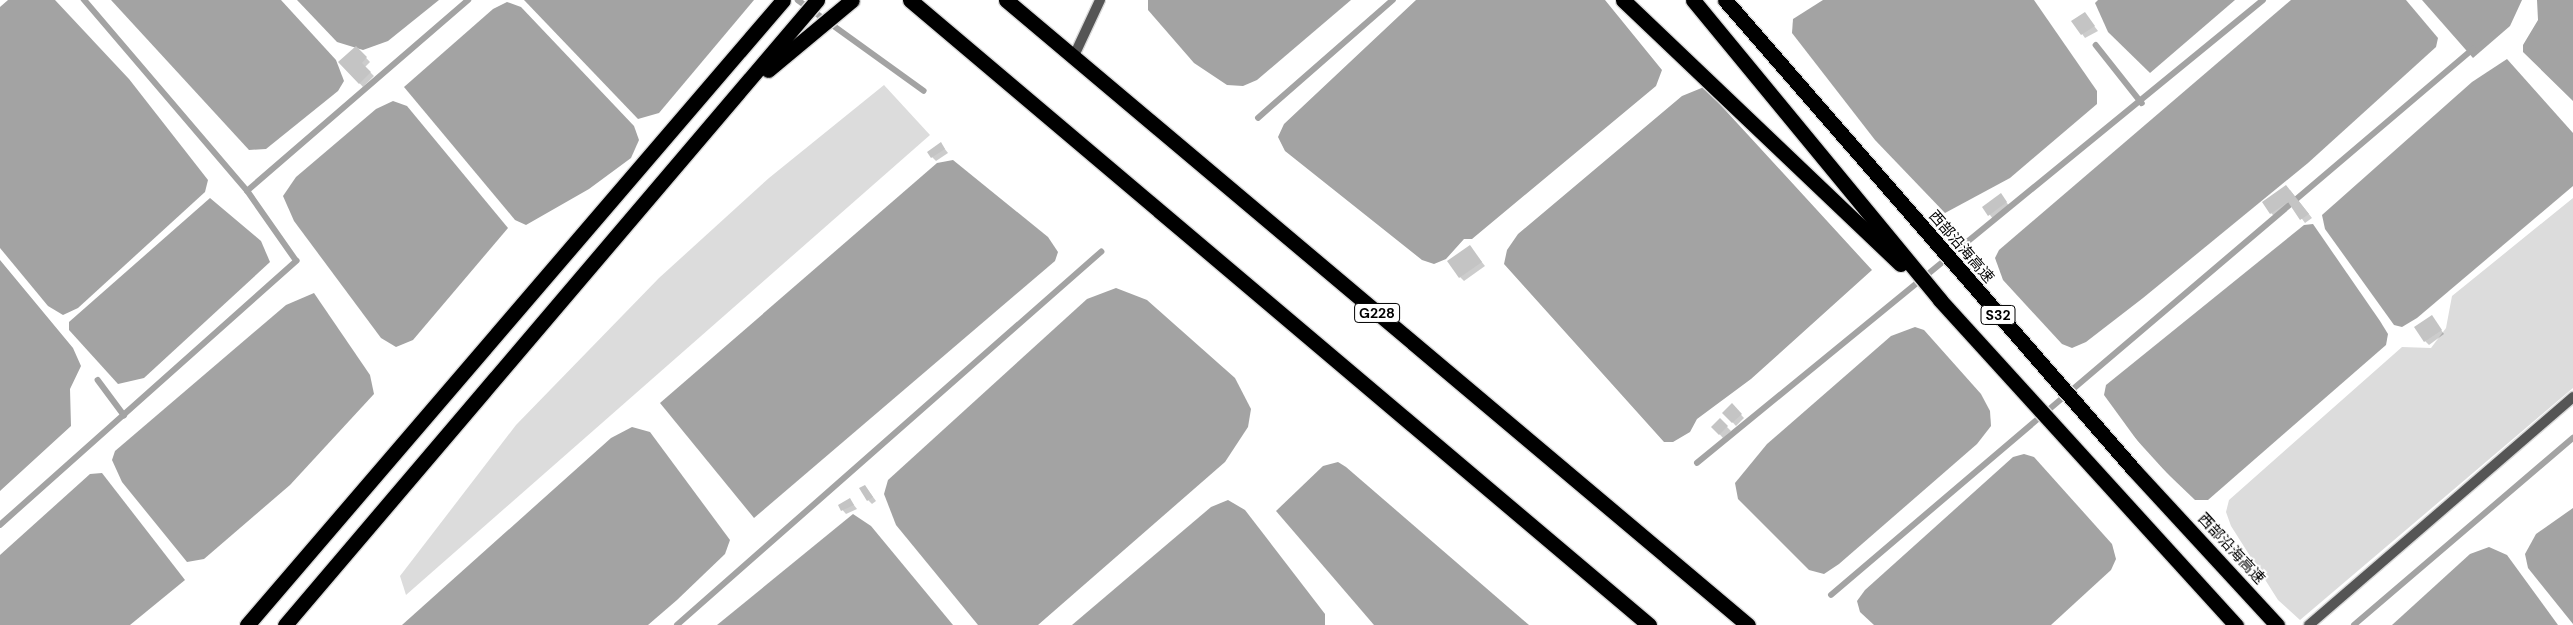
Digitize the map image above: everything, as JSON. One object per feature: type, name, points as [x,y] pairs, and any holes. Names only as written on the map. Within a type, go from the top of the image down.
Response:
[{"type":"highway","points":[[728,64],[770,0]]},
{"type":"highway","points":[[248,625],[783,0]]},
{"type":"highway","points":[[285,625],[730,105],[817,0]]},
{"type":"highway","points":[[730,105],[852,0]]},
{"type":"highway","points":[[910,0],[1649,625]]},
{"type":"highway","name":"G228","points":[[1006,0],[1748,625]]},
{"type":"highway","points":[[1622,0],[1940,300]]},
{"type":"highway","name":"S32","points":[[1693,0],[1940,300],[2236,625]]},
{"type":"highway","name":"西部沿海高速","points":[[1725,0],[2128,463],[2277,625]]},
{"type":"street","points":[[1073,58],[1100,0]]},
{"type":"street","points":[[2309,625],[2573,397]]},
{"type":"shaded area","points":[[8,0],[55,0],[129,79],[208,180],[205,192],[78,308],[63,315],[48,306],[0,248],[0,7]]},
{"type":"shaded area","points":[[111,0],[281,0],[336,60],[344,81],[338,91],[266,149],[249,150]]},
{"type":"shaded area","points":[[297,0],[439,0],[388,41],[363,50],[337,42]]},
{"type":"shaded area","points":[[524,0],[754,0],[659,113],[638,119]]},
{"type":"shaded area","points":[[1148,0],[1351,0],[1257,80],[1243,86],[1227,85],[1194,63],[1148,10]]},
{"type":"shaded area","points":[[1416,0],[1605,0],[1662,70],[1656,86],[1472,239],[1464,239],[1446,259],[1434,264],[1422,260],[1285,151],[1278,137],[1284,124]]},
{"type":"shaded area","points":[[1823,0],[2034,0],[2097,91],[2097,104],[2010,178],[1945,213],[1875,140],[1792,33],[1793,19]]},
{"type":"shaded area","points":[[2098,0],[2235,0],[2150,73],[2108,32],[2095,3]]},
{"type":"shaded area","points":[[2291,0],[2406,0],[2438,38],[2436,47],[2308,163],[2143,298],[2086,342],[2072,348],[2062,344],[2003,280],[1995,258],[1999,250]]},
{"type":"shaded area","points":[[2422,0],[2522,0],[2510,26],[2473,58]]},
{"type":"shaded area","points":[[2537,0],[2573,0],[2573,101],[2523,52],[2523,45],[2538,20]]},
{"type":"shaded area","points":[[507,2],[521,7],[634,126],[639,140],[631,158],[589,189],[526,225],[515,220],[404,87],[493,9]]},
{"type":"shaded area","points":[[2507,59],[2573,133],[2573,186],[2417,318],[2402,327],[2394,325],[2325,229],[2322,215],[2472,82]]},
{"type":"shaded area","points":[[884,85],[930,135],[406,595],[400,576],[516,425],[659,278],[769,178]]},
{"type":"shaded area","points":[[1704,87],[1872,270],[1751,379],[1697,419],[1690,432],[1673,442],[1664,442],[1504,264],[1507,250],[1518,234],[1682,96]]},
{"type":"shaded area","points":[[393,101],[407,106],[508,228],[413,340],[396,347],[381,338],[294,221],[283,196],[296,177],[376,109]]},
{"type":"shaded area","points":[[953,160],[1048,237],[1058,252],[1055,261],[754,518],[660,403],[937,163]]},
{"type":"shaded area","points":[[210,198],[261,241],[270,262],[144,378],[118,384],[69,330],[69,322]]},
{"type":"shaded area","points":[[2573,198],[2573,388],[2300,620],[2278,600],[2231,526],[2226,512],[2229,500],[2402,347],[2431,348],[2446,328],[2452,296]]},
{"type":"shaded area","points":[[2313,224],[2388,334],[2386,345],[2208,500],[2195,500],[2147,454],[2104,395],[2106,385],[2304,225]]},
{"type":"shaded area","points":[[0,260],[73,348],[81,366],[70,389],[71,426],[0,491]]},
{"type":"shaded area","points":[[1116,288],[1147,300],[1235,378],[1251,409],[1248,427],[1225,462],[1038,625],[978,625],[896,525],[884,494],[888,480],[1087,299]]},
{"type":"shaded area","points":[[314,293],[370,375],[374,394],[290,485],[204,559],[187,562],[122,482],[112,460],[115,451],[286,305]]},
{"type":"shaded area","points":[[1915,327],[1924,330],[1981,394],[1990,411],[1991,426],[1977,444],[1839,564],[1824,574],[1809,570],[1738,499],[1735,483],[1767,444],[1891,336]]},
{"type":"shaded area","points":[[632,427],[650,432],[730,540],[725,554],[648,625],[402,625],[611,438]]},
{"type":"shaded area","points":[[2024,454],[2034,457],[2112,544],[2116,559],[2111,570],[2051,625],[1874,625],[1860,612],[1857,601],[1865,590],[2013,457]]},
{"type":"shaded area","points":[[1338,462],[1529,625],[1374,625],[1276,511],[1323,466]]},
{"type":"shaded area","points":[[102,473],[185,580],[130,625],[0,625],[0,555],[90,474]]},
{"type":"shaded area","points":[[1228,500],[1245,510],[1325,614],[1325,625],[1072,625],[1211,507]]},
{"type":"shaded area","points":[[2573,508],[2573,624],[2528,568],[2525,554],[2536,534]]},
{"type":"shaded area","points":[[853,514],[871,526],[953,625],[717,625]]},
{"type":"shaded area","points":[[2489,547],[2507,555],[2558,625],[2392,625],[2470,554]]},
{"type":"pier","points":[[2115,416],[2194,503],[2171,484]]},
{"type":"building","points":[[2085,12],[2095,26],[2081,35],[2071,21]]},
{"type":"building","points":[[356,46],[367,57],[362,63],[371,72],[359,84],[338,62]]},
{"type":"building","points":[[941,142],[945,149],[931,158],[927,152]]},
{"type":"building","points":[[2286,185],[2309,214],[2300,220],[2288,202],[2270,214],[2262,202]]},
{"type":"building","points":[[2001,193],[2007,202],[1988,216],[1982,207]]},
{"type":"building","points":[[1470,245],[1482,262],[1459,278],[1447,261]]},
{"type":"building","points":[[2432,315],[2442,330],[2424,342],[2414,327]]},
{"type":"building","points":[[1732,403],[1742,414],[1732,423],[1722,413]]},
{"type":"building","points":[[1720,418],[1728,426],[1719,435],[1711,427]]},
{"type":"building","points":[[865,485],[873,497],[867,501],[859,488]]},
{"type":"building","points":[[850,498],[854,505],[841,511],[838,505]]},
{"type":"waterway","points":[[0,525],[296,261],[247,191],[84,0]]},
{"type":"waterway","points":[[247,191],[468,0]]},
{"type":"waterway","points":[[798,0],[924,91]]},
{"type":"waterway","points":[[1258,118],[1393,0]]},
{"type":"waterway","points":[[1697,463],[2263,0]]},
{"type":"waterway","points":[[2096,45],[2142,103]]},
{"type":"waterway","points":[[1831,595],[2473,49]]},
{"type":"waterway","points":[[677,625],[1101,252]]},
{"type":"waterway","points":[[98,380],[124,415]]},
{"type":"waterway","points":[[2354,625],[2573,438]]}]
